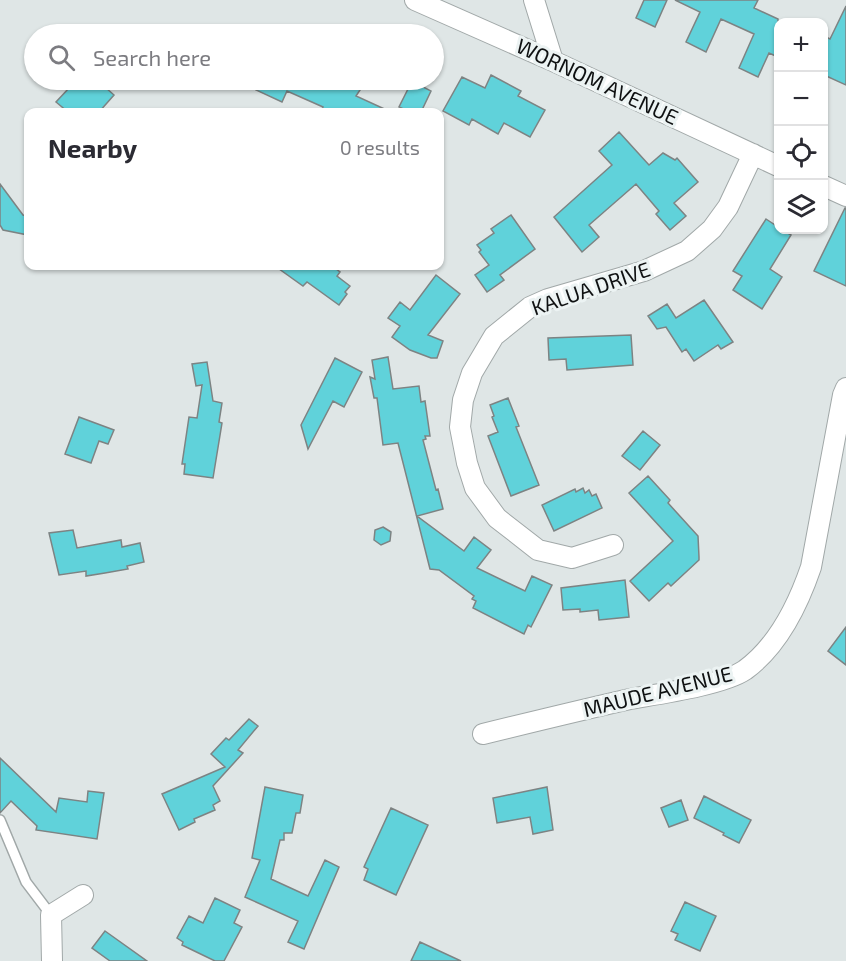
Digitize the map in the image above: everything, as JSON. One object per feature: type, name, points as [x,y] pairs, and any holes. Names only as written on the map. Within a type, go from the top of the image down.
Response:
[{"type":"street","name":"WORNOM AVENUE","points":[[415,0],[553,60],[774,164]]},
{"type":"street","points":[[534,0],[553,60]]},
{"type":"street","name":"KALUA DRIVE","points":[[613,545],[572,558],[538,550],[497,518],[475,488],[460,427],[463,400],[472,373],[494,336],[530,307],[548,299],[644,271],[687,251],[712,229],[728,207],[753,154]]},
{"type":"street","points":[[828,188],[846,196]]},
{"type":"street","name":"MAUDE AVENUE","points":[[483,734],[598,706],[714,682],[743,671],[763,653],[785,625],[805,585],[811,567],[846,388]]},
{"type":"street","points":[[52,961],[51,915],[83,896]]},
{"type":"lane","points":[[0,820],[26,882],[51,915]]},
{"type":"building","points":[[644,0],[667,0],[655,27],[636,18]]},
{"type":"building","points":[[675,0],[758,0],[754,8],[776,18],[774,18],[774,55],[769,53],[758,77],[739,68],[754,34],[721,19],[706,52],[686,42],[700,12]]},
{"type":"building","points":[[846,6],[846,85],[828,77],[828,38],[830,39]]},
{"type":"building","points":[[491,75],[521,91],[518,96],[545,110],[530,137],[504,123],[498,134],[472,119],[469,125],[444,112],[462,77],[485,88]]},
{"type":"building","points":[[67,90],[108,90],[114,95],[103,108],[63,108],[56,102]]},
{"type":"building","points":[[256,90],[360,90],[356,96],[382,108],[323,108],[287,91],[282,102]]},
{"type":"building","points":[[408,90],[431,91],[423,108],[399,107]]},
{"type":"building","points":[[619,132],[649,165],[663,153],[675,160],[677,158],[698,182],[674,203],[686,216],[670,230],[656,214],[659,211],[636,184],[589,225],[599,237],[582,252],[554,217],[612,165],[599,151]]},
{"type":"building","points":[[0,184],[24,215],[24,234],[3,230],[0,225]]},
{"type":"building","points":[[846,208],[846,286],[814,271]]},
{"type":"building","points":[[511,215],[535,249],[500,275],[504,280],[487,292],[475,275],[489,265],[479,252],[481,250],[477,245],[494,233],[491,229]]},
{"type":"building","points":[[766,219],[774,224],[774,234],[791,235],[770,269],[782,277],[762,309],[733,290],[742,276],[733,271]]},
{"type":"building","points":[[281,270],[337,270],[340,272],[337,276],[350,286],[339,305],[307,282],[303,286]]},
{"type":"building","points":[[436,275],[460,294],[428,335],[443,341],[437,358],[431,358],[410,350],[392,337],[400,326],[388,318],[400,302],[410,310]]},
{"type":"building","points":[[704,300],[733,342],[721,349],[718,345],[694,361],[686,349],[682,352],[666,327],[657,329],[648,316],[667,304],[676,318]]},
{"type":"building","points":[[631,335],[633,365],[567,370],[566,359],[549,360],[548,338]]},
{"type":"building","points":[[388,357],[393,389],[419,386],[421,402],[425,401],[430,436],[425,436],[426,439],[423,440],[443,509],[417,516],[464,551],[474,537],[491,550],[477,568],[525,591],[532,576],[552,585],[531,627],[528,625],[524,634],[473,608],[476,601],[472,599],[474,596],[439,570],[430,569],[398,443],[383,445],[377,398],[374,398],[370,377],[375,379],[372,360]]},
{"type":"building","points":[[335,358],[362,372],[344,407],[333,401],[308,449],[301,425]]},
{"type":"building","points":[[207,362],[213,401],[222,403],[219,422],[222,423],[213,478],[184,474],[185,464],[182,464],[189,417],[197,418],[202,385],[196,386],[192,364]]},
{"type":"building","points":[[508,398],[519,426],[516,427],[539,485],[511,496],[488,436],[498,432],[490,405]]},
{"type":"building","points":[[79,417],[114,430],[108,444],[99,441],[91,463],[65,454]]},
{"type":"building","points":[[643,431],[660,445],[640,470],[622,456]]},
{"type":"building","points":[[648,476],[670,500],[668,503],[698,536],[699,557],[699,560],[671,586],[668,583],[649,601],[630,581],[673,541],[629,493]]},
{"type":"building","points":[[583,488],[585,493],[589,490],[592,496],[596,494],[602,508],[554,531],[542,505],[575,489],[576,492]]},
{"type":"building","points":[[383,527],[391,532],[390,541],[381,545],[374,540],[375,530]]},
{"type":"building","points":[[73,530],[77,548],[121,540],[122,547],[140,543],[144,562],[127,566],[128,569],[86,576],[86,571],[59,575],[49,533]]},
{"type":"building","points":[[625,580],[629,617],[599,620],[598,610],[580,612],[580,609],[563,610],[561,588]]},
{"type":"building","points":[[846,627],[846,665],[828,651]]},
{"type":"building","points":[[249,719],[258,726],[238,750],[243,753],[213,786],[220,801],[213,805],[215,810],[194,819],[195,822],[179,830],[162,794],[225,767],[211,754],[226,738],[229,740]]},
{"type":"building","points":[[0,758],[56,812],[59,798],[87,802],[88,791],[104,793],[97,839],[36,830],[37,826],[11,801],[0,813]]},
{"type":"building","points":[[265,787],[303,795],[300,813],[296,813],[292,833],[284,833],[284,840],[280,840],[271,879],[308,896],[325,860],[339,867],[304,949],[288,942],[298,921],[245,897],[260,860],[252,858]]},
{"type":"building","points":[[547,787],[553,830],[533,834],[530,817],[497,823],[493,798]]},
{"type":"building","points":[[704,796],[751,820],[739,843],[694,818]]},
{"type":"building","points":[[681,800],[688,820],[669,827],[661,808]]},
{"type":"building","points":[[391,808],[428,825],[396,895],[364,880],[368,869],[364,867]]},
{"type":"building","points":[[215,898],[240,910],[234,923],[242,927],[224,961],[215,961],[182,945],[183,942],[177,938],[189,916],[203,923]]},
{"type":"building","points":[[685,902],[716,916],[700,951],[675,940],[678,934],[671,931]]},
{"type":"building","points":[[105,931],[147,961],[110,961],[92,948]]},
{"type":"building","points":[[420,942],[461,961],[411,961]]}]
